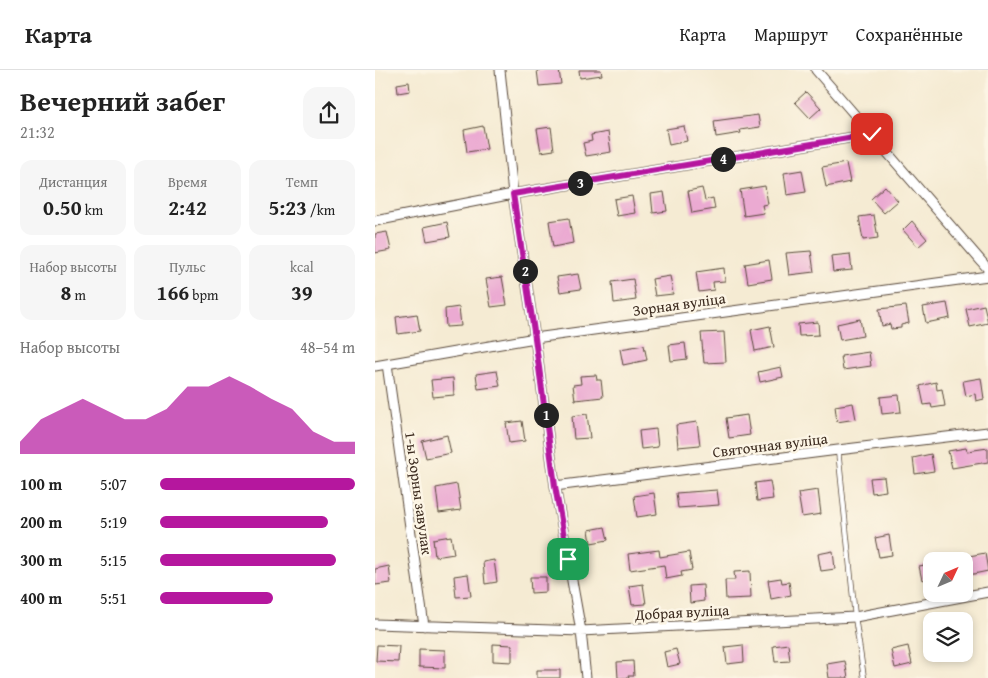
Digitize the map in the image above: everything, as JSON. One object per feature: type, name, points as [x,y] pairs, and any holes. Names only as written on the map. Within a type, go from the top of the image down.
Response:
[{"type":"street","points":[[500,70],[513,194],[555,486],[581,631],[586,678]]},
{"type":"street","points":[[816,70],[988,269]]},
{"type":"street","points":[[375,221],[513,194],[872,134]]},
{"type":"street","name":"Зорная вуліца","points":[[375,366],[535,338],[988,276]]},
{"type":"street","name":"1-ы Зорны завулак","points":[[387,364],[424,626]]},
{"type":"street","name":"Святочная вуліца","points":[[555,486],[988,432]]},
{"type":"street","name":"Добрая вуліца","points":[[375,624],[581,631],[855,617],[988,592]]},
{"type":"lane","points":[[838,450],[855,617],[865,678]]},
{"type":"building","points":[[537,70],[559,70],[561,84],[539,86]]},
{"type":"building","points":[[579,70],[601,70],[602,75],[580,78]]},
{"type":"building","points":[[409,82],[410,91],[398,93],[397,84]]},
{"type":"building","points":[[806,92],[821,108],[810,118],[795,102]]},
{"type":"building","points":[[758,115],[760,127],[740,130],[741,133],[716,137],[714,121]]},
{"type":"building","points":[[483,126],[487,149],[467,152],[464,130]]},
{"type":"building","points":[[684,126],[687,141],[669,145],[666,129]]},
{"type":"building","points":[[551,127],[554,150],[541,152],[537,129]]},
{"type":"building","points":[[608,132],[611,152],[586,156],[583,143],[592,141],[591,135]]},
{"type":"building","points":[[846,163],[850,182],[826,187],[822,167]]},
{"type":"building","points":[[802,170],[806,192],[787,195],[784,173]]},
{"type":"building","points":[[765,186],[768,204],[762,205],[764,213],[744,216],[740,190]]},
{"type":"building","points":[[885,186],[898,201],[884,213],[871,199]]},
{"type":"building","points":[[702,188],[705,200],[713,198],[715,209],[692,213],[688,191]]},
{"type":"building","points":[[664,192],[667,211],[653,213],[651,194]]},
{"type":"building","points":[[632,196],[635,213],[617,216],[614,199]]},
{"type":"building","points":[[874,215],[878,238],[863,240],[859,217]]},
{"type":"building","points":[[569,218],[573,243],[553,247],[549,221]]},
{"type":"building","points":[[912,221],[927,239],[918,247],[903,230]]},
{"type":"building","points":[[447,222],[450,237],[427,241],[424,227]]},
{"type":"building","points":[[387,232],[391,250],[375,253],[375,234]]},
{"type":"building","points":[[811,251],[814,272],[789,275],[786,253]]},
{"type":"building","points":[[850,254],[852,270],[833,272],[831,256]]},
{"type":"building","points":[[769,260],[772,279],[748,283],[745,264]]},
{"type":"building","points":[[724,268],[725,281],[713,282],[714,290],[699,292],[696,272]]},
{"type":"building","points":[[578,274],[581,289],[560,292],[557,277]]},
{"type":"building","points":[[670,276],[673,294],[655,296],[652,279]]},
{"type":"building","points":[[502,277],[507,305],[491,307],[486,279]]},
{"type":"building","points":[[633,279],[636,300],[614,303],[612,282]]},
{"type":"building","points":[[947,303],[950,318],[926,323],[923,307]]},
{"type":"building","points":[[984,305],[988,323],[970,327],[966,309]]},
{"type":"building","points":[[906,306],[909,323],[901,325],[901,328],[891,329],[890,324],[882,326],[879,309]]},
{"type":"building","points":[[459,307],[461,326],[446,327],[445,309]]},
{"type":"building","points":[[417,314],[420,331],[398,334],[396,317]]},
{"type":"building","points":[[860,319],[863,336],[840,340],[837,324]]},
{"type":"building","points":[[818,322],[819,335],[799,336],[798,324]]},
{"type":"building","points":[[770,326],[774,347],[755,351],[751,330]]},
{"type":"building","points":[[724,332],[726,362],[704,363],[701,333]]},
{"type":"building","points":[[685,343],[687,359],[671,361],[669,345]]},
{"type":"building","points":[[644,345],[647,360],[623,365],[620,349]]},
{"type":"building","points":[[869,352],[871,366],[843,370],[841,356]]},
{"type":"building","points":[[781,367],[783,377],[760,382],[758,372]]},
{"type":"building","points":[[497,371],[500,386],[478,389],[476,374]]},
{"type":"building","points":[[596,375],[597,380],[601,380],[603,397],[575,400],[573,385],[581,384],[580,376]]},
{"type":"building","points":[[453,378],[454,395],[433,397],[431,380]]},
{"type":"building","points":[[981,378],[984,399],[976,401],[975,394],[966,396],[963,381]]},
{"type":"building","points":[[936,382],[937,390],[942,389],[945,406],[932,408],[931,404],[924,405],[920,386]]},
{"type":"building","points":[[899,395],[901,412],[882,414],[880,397]]},
{"type":"building","points":[[853,403],[856,419],[837,422],[835,406]]},
{"type":"building","points":[[587,414],[590,438],[574,439],[572,416]]},
{"type":"building","points":[[747,415],[750,435],[729,438],[726,418]]},
{"type":"building","points":[[522,421],[525,441],[509,443],[506,423]]},
{"type":"building","points":[[697,422],[700,445],[678,447],[676,425]]},
{"type":"building","points":[[656,429],[658,447],[641,449],[639,431]]},
{"type":"building","points":[[447,435],[451,453],[426,458],[422,441]]},
{"type":"building","points":[[966,448],[967,451],[988,448],[988,462],[952,468],[948,451]]},
{"type":"building","points":[[931,454],[934,471],[915,474],[913,458]]},
{"type":"building","points":[[884,477],[886,491],[872,493],[870,478]]},
{"type":"building","points":[[770,481],[773,499],[757,501],[755,483]]},
{"type":"building","points":[[457,484],[461,510],[439,513],[436,488]]},
{"type":"building","points":[[717,490],[719,505],[678,508],[676,493]]},
{"type":"building","points":[[818,490],[821,514],[802,517],[798,493]]},
{"type":"building","points":[[654,493],[657,514],[637,517],[634,496]]},
{"type":"building","points":[[605,527],[608,540],[591,543],[589,530]]},
{"type":"building","points":[[889,535],[892,555],[879,557],[875,538]]},
{"type":"building","points":[[451,536],[454,554],[435,557],[433,539]]},
{"type":"building","points":[[659,550],[660,557],[689,552],[692,570],[681,572],[682,576],[666,579],[664,565],[630,570],[628,554]]},
{"type":"building","points":[[833,551],[835,569],[821,571],[818,554]]},
{"type":"building","points":[[985,553],[988,571],[973,574],[973,555]]},
{"type":"building","points":[[494,560],[497,582],[485,584],[483,562]]},
{"type":"building","points":[[923,565],[923,580],[922,580],[919,566]]},
{"type":"building","points":[[389,566],[391,583],[375,585],[375,569]]},
{"type":"building","points":[[750,571],[751,598],[726,599],[725,580],[735,580],[734,572]]},
{"type":"building","points":[[468,574],[471,596],[456,597],[454,576]]},
{"type":"building","points":[[530,577],[546,577],[546,592],[531,593]]},
{"type":"building","points":[[781,578],[782,583],[789,582],[791,595],[771,599],[768,580]]},
{"type":"building","points":[[643,584],[646,604],[632,605],[629,586]]},
{"type":"building","points":[[703,585],[704,601],[690,603],[689,586]]},
{"type":"building","points":[[493,644],[512,645],[512,662],[493,661]]},
{"type":"building","points":[[788,644],[790,661],[775,662],[773,646]]},
{"type":"building","points":[[377,645],[399,646],[398,662],[376,661]]},
{"type":"building","points":[[743,645],[744,662],[727,664],[725,647]]},
{"type":"building","points":[[908,646],[912,664],[895,668],[891,650]]},
{"type":"building","points":[[419,649],[445,650],[445,668],[419,667]]},
{"type":"building","points":[[676,649],[680,664],[667,667],[664,652]]},
{"type":"building","points":[[633,661],[634,676],[618,678],[617,662]]},
{"type":"building","points":[[845,661],[848,678],[829,678],[827,664]]},
{"type":"building","points":[[537,670],[560,670],[560,678],[537,678]]},
{"type":"route","points":[[568,559],[555,486],[513,194],[872,134]]}]
